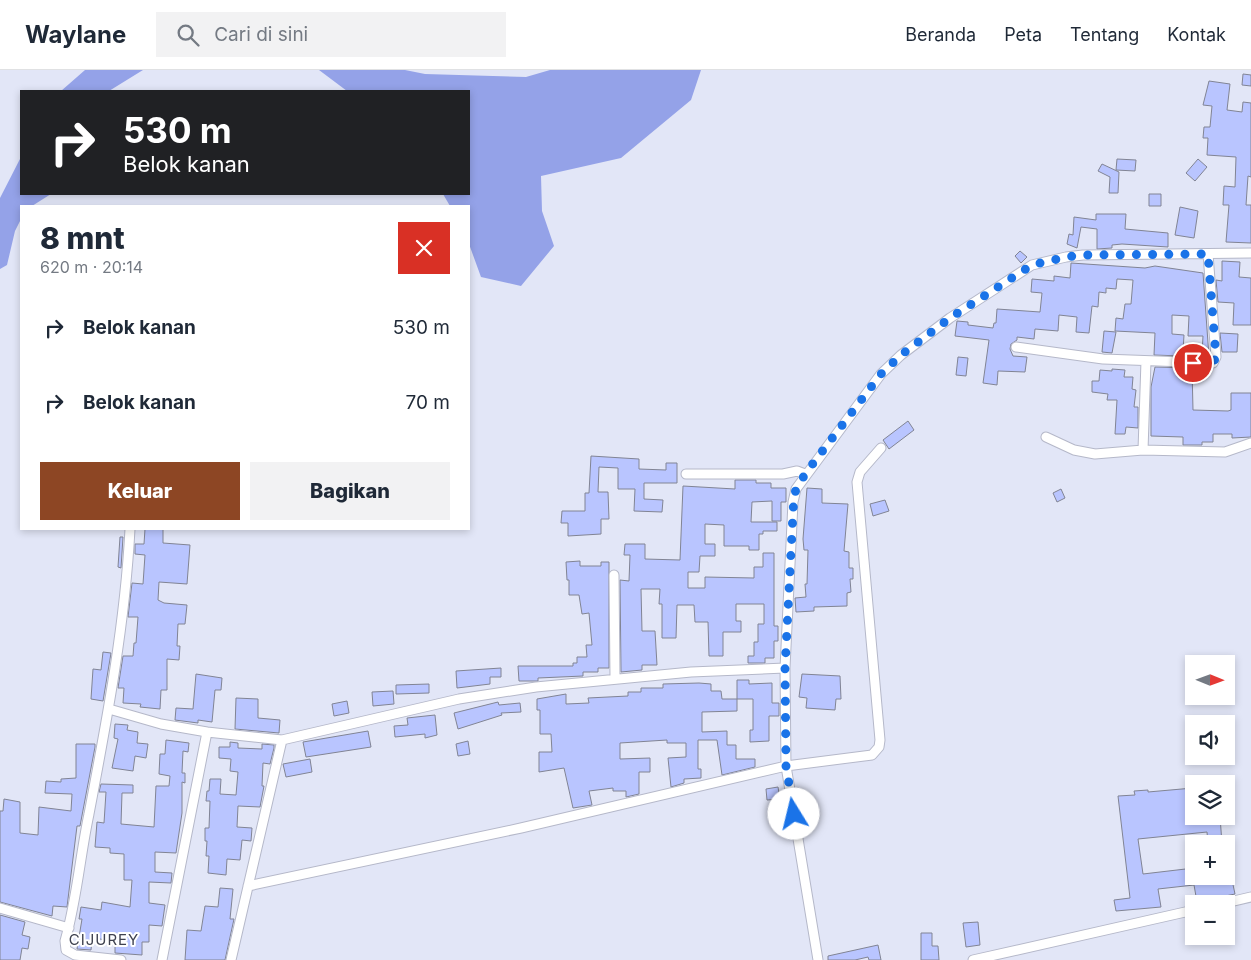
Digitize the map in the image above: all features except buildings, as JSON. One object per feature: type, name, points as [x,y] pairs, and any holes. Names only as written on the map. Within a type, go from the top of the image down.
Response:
[{"type":"street","points":[[818,960],[786,767],[785,668],[794,494],[805,474],[881,374],[901,355],[950,318],[1032,265],[1057,258],[1083,255],[1251,253]]},
{"type":"street","points":[[1016,347],[1103,358],[1209,363],[1215,361],[1208,254]]},
{"type":"street","points":[[1143,450],[1146,361]]},
{"type":"street","points":[[1046,437],[1074,450],[1095,454],[1143,450],[1225,452],[1251,444]]},
{"type":"street","points":[[248,886],[521,828],[786,767],[872,755],[879,748],[857,488],[860,472],[881,448]]},
{"type":"street","points":[[686,474],[783,474],[797,471],[805,474]]},
{"type":"street","points":[[122,960],[74,957],[66,950],[65,946],[109,709],[125,597],[130,530]]},
{"type":"street","points":[[614,575],[615,678]]},
{"type":"street","points":[[109,709],[161,724],[207,732],[282,740],[459,699],[536,686],[615,678],[785,668]]},
{"type":"street","points":[[162,960],[207,732]]},
{"type":"street","points":[[231,960],[282,740]]},
{"type":"street","points":[[1235,901],[1251,897]]},
{"type":"street","points":[[0,908],[69,928]]},
{"type":"street","points":[[973,960],[1185,912]]},
{"type":"water","points":[[85,70],[143,70],[111,90],[62,90]]},
{"type":"water","points":[[319,70],[405,70],[425,74],[526,77],[550,70],[701,70],[691,100],[621,158],[541,176],[542,211],[554,246],[521,286],[481,277],[470,247],[470,205],[449,205],[444,195],[470,195],[470,90],[346,90]]},
{"type":"water","points":[[20,159],[20,195],[49,195],[34,205],[20,205],[20,221],[15,231],[7,265],[0,269],[0,198]]},
{"type":"district","name":"CIJUREY","points":[[104,939]]},
{"type":"route","points":[[794,814],[786,766],[785,668],[794,494],[805,474],[881,374],[901,355],[950,318],[1032,265],[1048,260],[1083,255],[1208,254],[1216,357],[1213,363],[1193,363]]}]
